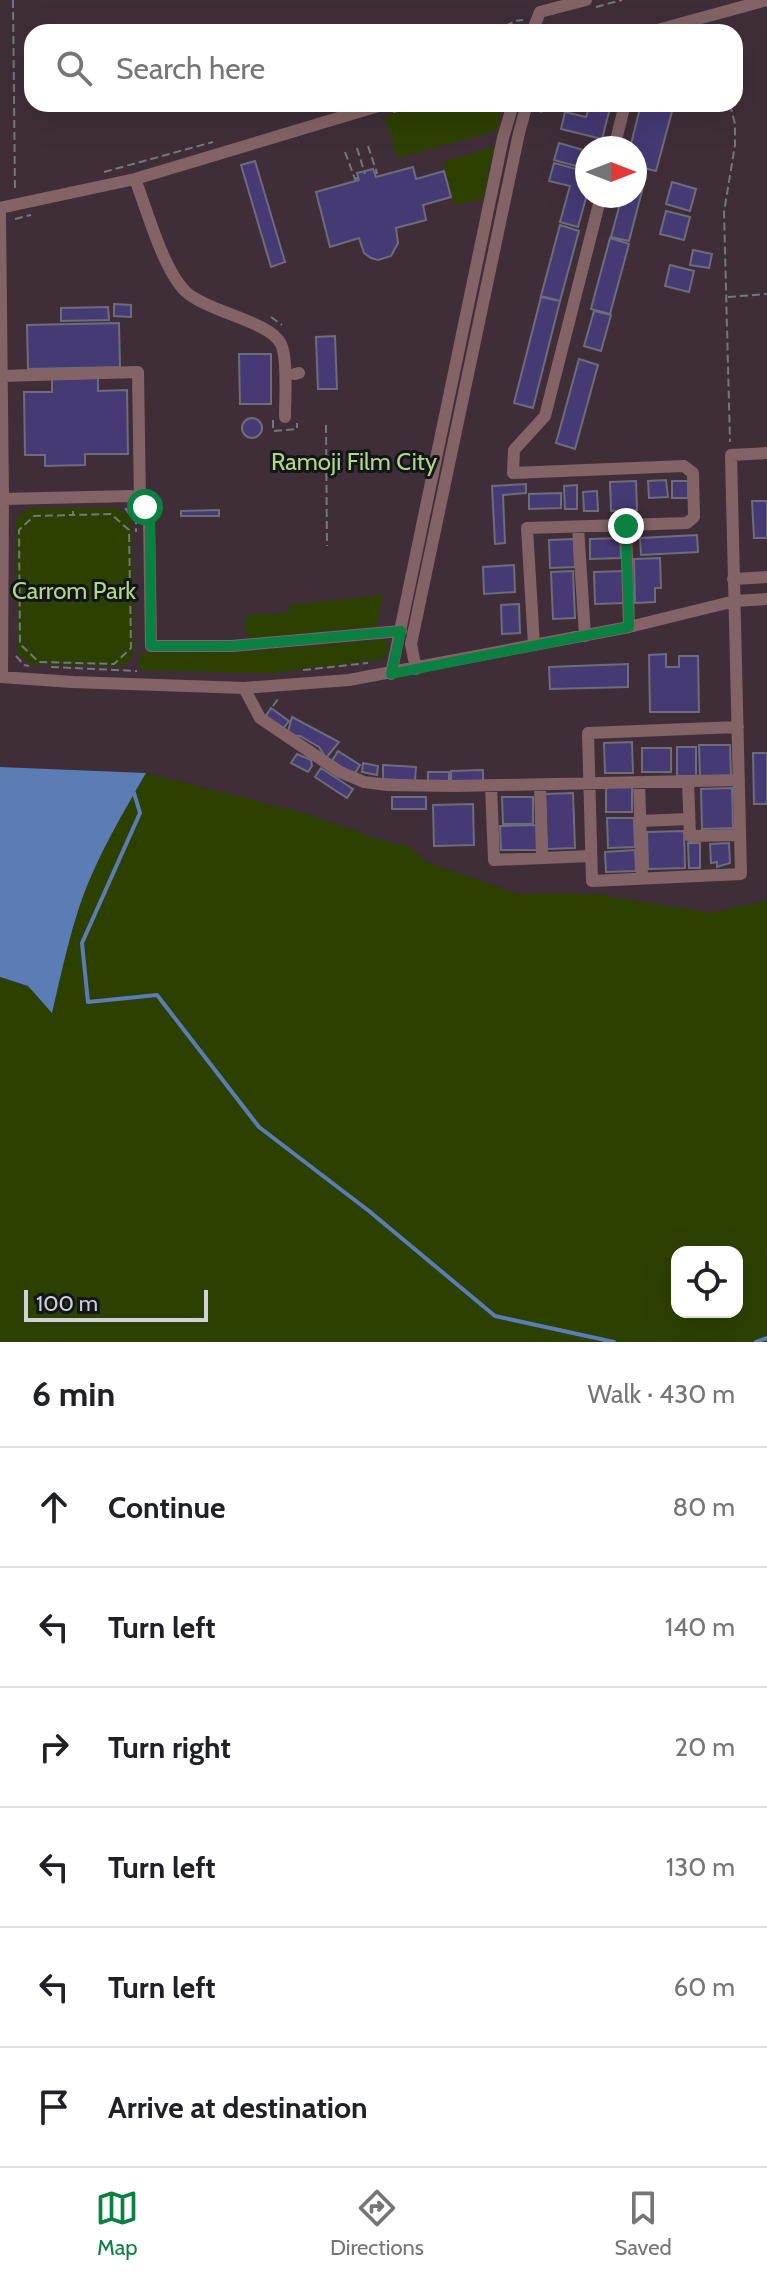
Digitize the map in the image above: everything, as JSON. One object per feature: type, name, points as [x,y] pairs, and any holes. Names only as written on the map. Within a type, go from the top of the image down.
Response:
[{"type":"lane","points":[[535,24],[540,12],[586,0]]},
{"type":"lane","points":[[679,24],[767,0]]},
{"type":"lane","points":[[375,112],[135,179],[0,210],[1,677],[235,692],[391,674],[629,627],[735,601],[767,599]]},
{"type":"lane","points":[[391,674],[511,112]]},
{"type":"lane","points":[[416,669],[411,644],[525,112]]},
{"type":"lane","points":[[617,136],[623,112]]},
{"type":"lane","points":[[135,179],[173,276],[187,292],[211,307],[271,332],[281,344],[291,416]]},
{"type":"lane","points":[[534,645],[527,528],[687,523],[694,517],[693,473],[684,466],[513,473],[514,450],[545,416],[598,208]]},
{"type":"lane","points":[[2,383],[138,372],[140,501]]},
{"type":"lane","points":[[738,727],[588,733],[592,881],[741,874],[738,727],[735,601],[733,579],[731,455],[767,453]]},
{"type":"lane","points":[[3,499],[131,496],[140,501],[149,515],[151,646],[232,646],[401,631]]},
{"type":"lane","points":[[626,526],[629,627]]},
{"type":"lane","points":[[578,527],[585,636]]},
{"type":"lane","points":[[733,579],[767,577]]},
{"type":"lane","points":[[235,692],[260,718],[340,772],[364,782],[388,785],[540,785],[739,780]]},
{"type":"lane","points":[[688,781],[690,836],[740,835]]},
{"type":"lane","points":[[639,782],[642,877]]},
{"type":"lane","points":[[491,785],[494,860],[591,856]]},
{"type":"lane","points":[[540,785],[542,858]]},
{"type":"lane","points":[[640,821],[689,819]]},
{"type":"path","points":[[13,0],[15,197]]},
{"type":"path","points":[[731,455],[724,212],[735,145],[732,112]]},
{"type":"path","points":[[106,172],[212,142]]},
{"type":"path","points":[[368,146],[376,173]]},
{"type":"path","points":[[357,148],[365,174]]},
{"type":"path","points":[[345,152],[356,178]]},
{"type":"path","points":[[726,297],[767,294]]},
{"type":"path","points":[[265,315],[276,319],[287,330]]},
{"type":"path","points":[[291,416],[297,429]]},
{"type":"path","points":[[326,425],[327,546]]},
{"type":"path","points":[[73,497],[73,515]]},
{"type":"path","points":[[120,506],[133,517],[136,532]]},
{"type":"path","points":[[111,514],[129,530],[131,648],[114,664],[39,662],[20,644],[19,530],[34,516],[73,515],[111,514]]},
{"type":"path","points":[[14,520],[14,598]]},
{"type":"path","points":[[15,655],[24,665],[30,666],[137,671]]},
{"type":"path","points":[[303,670],[366,663]]},
{"type":"path","points":[[273,706],[279,699]]},
{"type":"shaded area","name":"Ramoji Film City","points":[[0,0],[767,0],[767,900],[710,914],[596,894],[519,894],[428,863],[410,847],[380,840],[304,813],[146,773],[0,767]]},
{"type":"green space","points":[[400,112],[500,112],[496,131],[397,158],[385,116]]},
{"type":"green space","points":[[494,147],[483,199],[455,205],[443,162]]},
{"type":"green space","name":"Carrom Park","points":[[29,508],[118,508],[129,516],[132,527],[134,649],[131,658],[122,666],[31,664],[18,654],[15,526],[19,515]]},
{"type":"green space","points":[[383,595],[377,626],[251,638],[246,634],[246,615],[288,613],[289,605]]},
{"type":"green space","points":[[379,640],[389,642],[386,656],[378,660],[272,673],[139,670],[140,653],[246,652]]},
{"type":"green space","points":[[146,773],[304,813],[380,840],[410,847],[428,863],[519,894],[596,894],[710,913],[767,900],[767,1342],[0,1342],[0,977],[28,986],[52,1012],[82,899],[103,850]]},
{"type":"water","points":[[0,767],[146,773],[111,834],[88,883],[73,927],[52,1013],[28,986],[0,977]]},
{"type":"building","points":[[565,112],[586,117],[588,112],[609,112],[603,136],[561,129]]},
{"type":"building","points":[[639,112],[672,112],[656,171],[647,169],[647,136],[633,136]]},
{"type":"building","points":[[559,143],[575,148],[575,166],[554,160]]},
{"type":"building","points":[[255,161],[285,262],[271,267],[241,165]]},
{"type":"building","points":[[554,163],[575,169],[575,208],[583,208],[578,227],[560,222],[570,186],[549,181]]},
{"type":"building","points":[[413,167],[416,179],[444,171],[451,197],[423,205],[426,220],[396,228],[398,243],[391,256],[378,260],[371,258],[364,253],[359,238],[330,247],[316,192],[359,180],[357,173],[373,169],[376,177]]},
{"type":"building","points":[[672,182],[696,189],[690,211],[666,204]]},
{"type":"building","points":[[619,208],[638,208],[629,241],[611,237]]},
{"type":"building","points":[[666,211],[690,217],[684,240],[660,234]]},
{"type":"building","points":[[560,225],[579,231],[560,301],[541,296]]},
{"type":"building","points":[[610,238],[629,244],[610,314],[591,309]]},
{"type":"building","points":[[693,250],[712,254],[709,268],[690,265]]},
{"type":"building","points":[[670,265],[694,271],[689,292],[665,286]]},
{"type":"building","points":[[541,297],[560,301],[533,408],[514,403]]},
{"type":"building","points":[[114,304],[131,305],[131,317],[114,316]]},
{"type":"building","points":[[108,307],[109,320],[61,321],[61,308]]},
{"type":"building","points":[[594,311],[611,315],[601,351],[584,346]]},
{"type":"building","points":[[119,323],[120,367],[28,369],[27,325]]},
{"type":"building","points":[[335,336],[337,389],[318,389],[316,337]]},
{"type":"building","points":[[239,354],[271,354],[271,404],[240,404]]},
{"type":"building","points":[[579,359],[598,365],[575,449],[556,443]]},
{"type":"building","points":[[52,378],[98,378],[98,391],[127,390],[128,454],[85,454],[85,465],[45,466],[45,455],[25,455],[24,392],[52,392]]},
{"type":"building","points":[[252,418],[259,421],[262,428],[259,435],[252,438],[245,435],[242,428],[245,421]]},
{"type":"building","points":[[666,480],[668,497],[649,498],[648,481]]},
{"type":"building","points":[[636,481],[637,510],[611,511],[610,482]]},
{"type":"building","points":[[672,481],[688,481],[688,498],[672,498]]},
{"type":"building","points":[[526,484],[526,493],[503,495],[505,543],[495,544],[492,486]]},
{"type":"building","points":[[577,485],[577,509],[565,509],[564,486]]},
{"type":"building","points":[[597,491],[598,511],[584,511],[583,492]]},
{"type":"building","points":[[561,493],[561,508],[529,509],[529,494]]},
{"type":"building","points":[[752,501],[767,501],[767,538],[754,538]]},
{"type":"building","points":[[219,510],[219,516],[181,516],[181,511]]},
{"type":"building","points":[[697,535],[698,552],[641,555],[640,538]]},
{"type":"building","points":[[620,538],[621,558],[590,559],[590,539]]},
{"type":"building","points":[[574,539],[575,567],[550,568],[549,540]]},
{"type":"building","points":[[660,558],[661,588],[655,588],[655,602],[635,603],[634,559]]},
{"type":"building","points":[[514,565],[515,592],[484,594],[483,567]]},
{"type":"building","points":[[573,571],[575,618],[553,619],[551,572]]},
{"type":"building","points":[[624,571],[625,603],[595,604],[594,572]]},
{"type":"building","points":[[519,604],[520,633],[502,634],[501,605]]},
{"type":"building","points":[[666,654],[666,667],[679,667],[679,656],[698,656],[699,712],[650,712],[649,655]]},
{"type":"building","points":[[628,664],[628,687],[550,689],[549,667]]},
{"type":"building","points":[[271,708],[289,721],[282,730],[265,717]]},
{"type":"building","points":[[292,717],[339,742],[326,758],[319,747],[300,736],[287,735]]},
{"type":"building","points":[[632,742],[633,773],[605,773],[604,743]]},
{"type":"building","points":[[699,745],[730,745],[731,776],[700,777]]},
{"type":"building","points":[[677,747],[696,747],[696,776],[677,776]]},
{"type":"building","points":[[642,748],[671,748],[671,772],[642,772]]},
{"type":"building","points":[[338,751],[360,765],[354,775],[332,761]]},
{"type":"building","points":[[753,753],[767,753],[767,804],[754,804]]},
{"type":"building","points":[[297,754],[311,760],[312,766],[308,772],[291,763]]},
{"type":"building","points":[[363,763],[378,766],[377,775],[362,772]]},
{"type":"building","points":[[383,765],[416,767],[415,781],[383,779]]},
{"type":"building","points":[[321,768],[353,789],[347,798],[315,777]]},
{"type":"building","points":[[483,770],[483,781],[451,782],[451,771]]},
{"type":"building","points":[[428,772],[449,772],[449,781],[428,781]]},
{"type":"building","points":[[606,787],[632,787],[632,812],[606,812]]},
{"type":"building","points":[[732,788],[733,828],[702,829],[701,789]]},
{"type":"building","points":[[573,793],[575,848],[547,849],[545,794]]},
{"type":"building","points":[[392,797],[426,797],[426,809],[392,809]]},
{"type":"building","points":[[502,797],[533,797],[533,824],[503,824]]},
{"type":"building","points":[[473,804],[474,845],[434,846],[433,805]]},
{"type":"building","points":[[607,818],[634,818],[635,847],[608,848]]},
{"type":"building","points":[[537,825],[538,850],[501,850],[500,826]]},
{"type":"building","points":[[684,831],[685,868],[648,869],[647,832]]},
{"type":"building","points":[[688,843],[700,843],[700,868],[689,868]]},
{"type":"building","points":[[729,843],[730,863],[717,867],[717,862],[711,863],[710,844]]},
{"type":"building","points":[[635,850],[636,871],[606,872],[605,852]]},
{"type":"waterway","points":[[130,793],[134,793],[140,813],[82,943],[88,1002],[157,995],[259,1127],[369,1211],[495,1316],[614,1342]]},
{"type":"waterway","points":[[756,1342],[767,1338]]},
{"type":"route","points":[[145,507],[150,526],[151,646],[232,646],[401,631],[391,674],[629,627],[626,526]]}]
